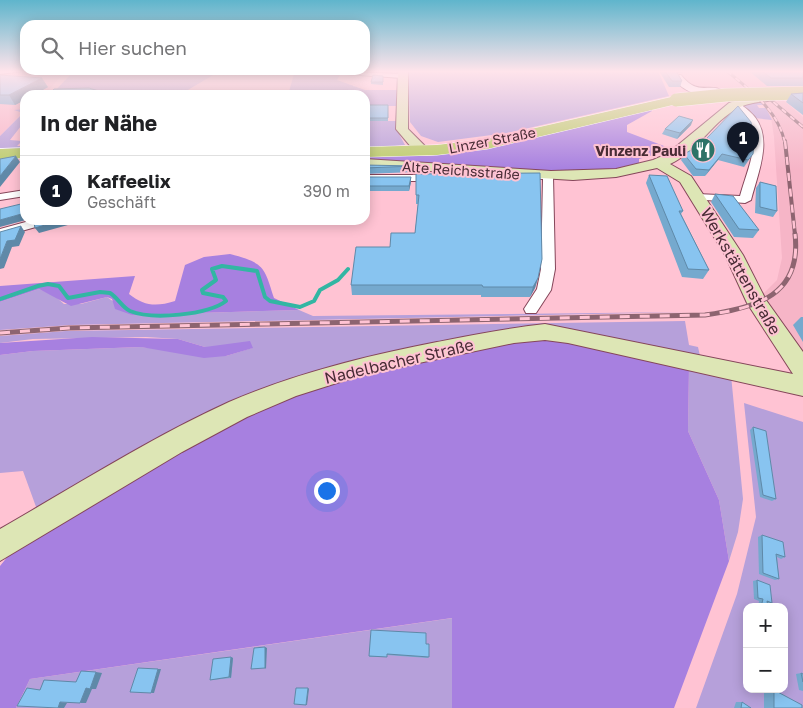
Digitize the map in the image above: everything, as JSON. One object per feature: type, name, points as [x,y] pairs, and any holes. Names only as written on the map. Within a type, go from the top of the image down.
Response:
[{"type":"main road","name":"Linzer Straße","points":[[370,152],[422,151],[509,140],[594,117],[657,104]]},
{"type":"main road","points":[[0,154],[20,153]]},
{"type":"street","points":[[402,104],[402,128],[405,134],[422,151]]},
{"type":"street","name":"Alte Reichsstraße","points":[[370,164],[426,172],[548,176],[606,174],[658,163],[678,155],[690,146],[722,112],[735,105]]},
{"type":"street","name":"Werkstättenstraße","points":[[697,197],[745,200],[752,170],[758,158],[759,132],[753,121],[735,105]]},
{"type":"street","name":"Werkstättenstraße","points":[[658,163],[686,179],[734,255],[757,303],[803,370]]},
{"type":"street","points":[[370,178],[426,172]]},
{"type":"street","points":[[531,309],[544,290],[548,270],[548,176]]},
{"type":"street","points":[[0,197],[20,194]]},
{"type":"street","points":[[0,233],[28,225]]},
{"type":"street","name":"Nadelbacher Straße","points":[[0,546],[173,444],[263,399],[312,381],[354,369],[514,335],[545,332],[568,335],[803,386]]},
{"type":"shaded area","points":[[0,104],[20,104],[20,110],[16,111],[20,112],[20,115],[0,136]]},
{"type":"shaded area","points":[[370,104],[397,104],[397,106],[370,106]]},
{"type":"shaded area","points":[[409,104],[634,104],[507,133],[438,142],[421,136],[410,122]]},
{"type":"shaded area","points":[[762,104],[788,104],[803,117],[803,353],[761,296],[777,280],[782,258],[771,117]]},
{"type":"shaded area","points":[[762,104],[757,105],[759,108],[766,108],[772,120],[754,118],[744,106]]},
{"type":"shaded area","points":[[651,107],[652,111],[627,125],[627,132],[671,150],[639,159],[639,164],[612,170],[563,172],[370,160],[370,156],[427,156],[477,150]]},
{"type":"shaded area","points":[[20,116],[20,127],[10,140],[20,141],[17,146],[20,146],[20,151],[0,152],[0,136]]},
{"type":"shaded area","points":[[370,121],[397,121],[398,132],[405,145],[370,148]]},
{"type":"shaded area","points":[[230,254],[250,260],[261,267],[268,279],[274,298],[299,310],[132,315],[115,309],[112,299],[107,297],[71,306],[39,289],[0,302],[0,286],[135,276],[129,294],[145,303],[156,305],[168,303],[175,301],[185,265],[204,257]]},
{"type":"shaded area","points":[[39,289],[56,297],[64,304],[81,304],[107,297],[132,315],[299,310],[313,316],[689,312],[71,325],[0,330],[0,302]]},
{"type":"shaded area","points":[[685,321],[689,345],[698,347],[700,356],[39,515],[23,471],[0,473],[0,355],[33,351],[141,347],[226,356],[252,348],[205,347],[178,339],[146,337],[33,339],[0,343],[0,336],[66,331]]},
{"type":"shaded area","points":[[92,337],[178,339],[205,347],[250,341],[253,348],[226,356],[204,358],[141,347],[33,351],[0,355],[0,343]]},
{"type":"shaded area","points":[[546,338],[689,367],[688,431],[719,500],[729,561],[674,708],[452,708],[452,618],[30,679],[16,708],[0,708],[0,566],[21,540],[213,429],[338,379],[483,348]]},
{"type":"shaded area","points":[[689,367],[731,375],[743,499],[738,532],[729,561],[719,500],[688,431]]},
{"type":"shaded area","points":[[744,403],[803,422],[803,708],[696,708],[737,594],[756,517]]},
{"type":"shaded area","points":[[453,618],[452,708],[16,708],[30,679]]},
{"type":"building","points":[[370,105],[388,105],[388,118],[370,118]]},
{"type":"building","points":[[738,106],[751,122],[754,144],[753,154],[748,160],[722,154],[709,170],[696,169],[684,154],[708,141],[705,140]]},
{"type":"building","points":[[679,116],[693,120],[680,133],[665,129]]},
{"type":"building","points":[[16,156],[0,176],[0,159]]},
{"type":"building","points":[[370,165],[414,166],[370,168]]},
{"type":"building","points":[[540,173],[542,259],[538,278],[533,287],[351,285],[356,247],[390,247],[391,233],[415,233],[419,195],[416,195],[416,174]]},
{"type":"building","points":[[649,175],[667,176],[683,211],[679,211],[709,270],[688,269]]},
{"type":"building","points":[[370,177],[411,177],[409,186],[370,186]]},
{"type":"building","points":[[760,182],[776,186],[777,211],[760,207]]},
{"type":"building","points":[[715,194],[733,196],[759,230],[739,229]]},
{"type":"building","points":[[20,204],[20,214],[0,220],[0,209]]},
{"type":"building","points":[[34,225],[45,225],[35,228]]},
{"type":"building","points":[[21,226],[15,240],[7,241],[0,259],[0,232]]},
{"type":"building","points":[[753,427],[766,431],[776,499],[763,495]]},
{"type":"building","points":[[762,535],[783,542],[785,557],[776,554],[779,579],[763,573]]},
{"type":"building","points":[[757,580],[770,585],[772,603],[767,601],[767,603],[762,603],[763,599],[758,598]]},
{"type":"building","points":[[371,630],[426,633],[426,644],[429,644],[429,657],[387,654],[387,657],[369,656]]},
{"type":"building","points":[[265,647],[265,668],[251,669],[254,648]]},
{"type":"building","points":[[231,657],[229,677],[210,680],[213,659]]},
{"type":"building","points":[[138,668],[158,669],[151,693],[130,692]]},
{"type":"building","points":[[81,671],[96,672],[90,689],[86,688],[80,703],[60,702],[58,708],[17,706],[27,688],[40,690],[44,680],[76,682]]},
{"type":"building","points":[[296,688],[308,688],[306,705],[294,704]]},
{"type":"building","points":[[774,693],[780,693],[802,705],[802,708],[774,708]]},
{"type":"building","points":[[742,702],[751,708],[741,708]]},
{"type":"waterway","points":[[0,299],[48,284],[59,286],[68,298],[100,292],[110,293],[127,309],[140,314],[180,315],[194,313],[218,306],[226,301],[223,297],[203,293],[202,290],[216,280],[212,269],[222,266],[257,271],[265,297],[270,301],[300,307],[314,301],[320,290],[338,280],[348,269]]},
{"type":"railway","points":[[764,104],[776,121],[785,143]]},
{"type":"railway","points":[[776,104],[803,127]]},
{"type":"railway","points":[[785,141],[795,235]]},
{"type":"railway","points":[[0,333],[69,328],[705,315],[742,308],[772,295],[783,285],[791,271],[795,255],[795,235]]},
{"type":"place","name":"Vinzenz Pauli","points":[[703,150]]},
{"type":"place","name":"Kaffeelix","points":[[743,163]]}]
